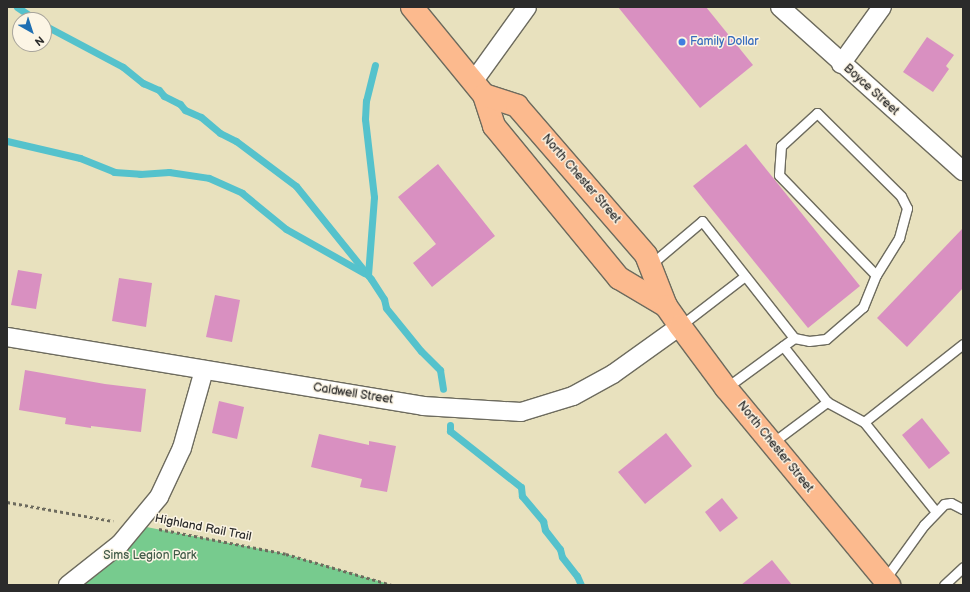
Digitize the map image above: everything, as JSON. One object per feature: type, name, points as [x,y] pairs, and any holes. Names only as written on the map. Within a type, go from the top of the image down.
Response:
[{"type":"main road","name":"North Chester Street","points":[[412,7],[479,89],[494,126],[619,278],[666,306]]},
{"type":"main road","name":"North Chester Street","points":[[479,89],[517,106],[646,255],[649,266],[666,306],[680,326],[726,388],[887,583]]},
{"type":"street","points":[[479,89],[527,7]]},
{"type":"street","name":"Boyce Street","points":[[780,7],[841,64],[963,171]]},
{"type":"street","points":[[841,64],[882,7]]},
{"type":"street","name":"Caldwell Street","points":[[7,337],[423,406],[521,412],[573,396],[613,374],[680,326]]},
{"type":"street","points":[[68,585],[120,544],[159,497],[182,448],[204,370]]},
{"type":"lane","points":[[726,388],[794,338],[809,340],[826,338],[863,307],[876,275],[899,238],[907,208],[901,196],[817,113],[782,146],[779,175],[876,275]]},
{"type":"lane","points":[[649,266],[702,221],[794,338]]},
{"type":"lane","points":[[680,326],[745,276]]},
{"type":"lane","points":[[864,422],[963,344]]},
{"type":"lane","points":[[783,346],[827,402],[864,422],[936,512]]},
{"type":"lane","points":[[772,443],[827,402]]},
{"type":"lane","points":[[887,583],[924,525],[944,504],[951,502],[963,508]]},
{"type":"lane","points":[[944,585],[963,567]]},
{"type":"path","name":"Highland Rail Trail","points":[[7,502],[136,524],[286,554],[392,585]]},
{"type":"green space","name":"Sims Legion Park","points":[[136,525],[286,554],[392,585],[68,585]]},
{"type":"building","points":[[618,7],[706,7],[753,65],[700,108]]},
{"type":"building","points":[[927,37],[954,55],[946,66],[949,69],[933,92],[903,72]]},
{"type":"building","points":[[746,144],[860,286],[808,328],[693,186]]},
{"type":"building","points":[[438,164],[495,236],[432,287],[413,263],[436,244],[398,197]]},
{"type":"building","points":[[963,228],[963,288],[907,347],[877,318]]},
{"type":"building","points":[[18,270],[42,274],[36,309],[11,305]]},
{"type":"building","points":[[119,278],[152,283],[146,327],[112,321]]},
{"type":"building","points":[[215,295],[240,300],[232,342],[206,337]]},
{"type":"building","points":[[25,370],[105,384],[146,389],[141,432],[91,426],[91,428],[65,424],[66,418],[19,410]]},
{"type":"building","points":[[219,401],[244,407],[237,439],[212,433]]},
{"type":"building","points":[[922,418],[950,453],[929,469],[902,435]]},
{"type":"building","points":[[666,433],[692,466],[645,504],[618,472]]},
{"type":"building","points":[[319,434],[369,445],[369,441],[396,446],[387,492],[360,487],[362,479],[311,467]]},
{"type":"building","points":[[722,498],[738,518],[720,532],[705,512]]},
{"type":"building","points":[[772,560],[792,585],[741,585]]},
{"type":"waterway","points":[[17,7],[24,12]]},
{"type":"waterway","points":[[52,29],[123,67],[143,83],[159,90],[164,96],[180,104],[185,110],[201,117],[220,133],[236,141],[296,186],[371,279],[384,299],[386,308],[421,351],[440,370],[443,389]]},
{"type":"waterway","points":[[368,275],[374,197],[365,119],[366,101],[375,65]]},
{"type":"waterway","points":[[7,141],[80,158],[114,172],[140,174],[169,172],[209,178],[242,193],[286,229],[364,273]]},
{"type":"waterway","points":[[450,425],[450,431],[521,487],[522,496],[543,521],[545,530],[560,549],[562,557],[577,576],[581,585]]},
{"type":"place","name":"Family Dollar","points":[[682,42]]}]
